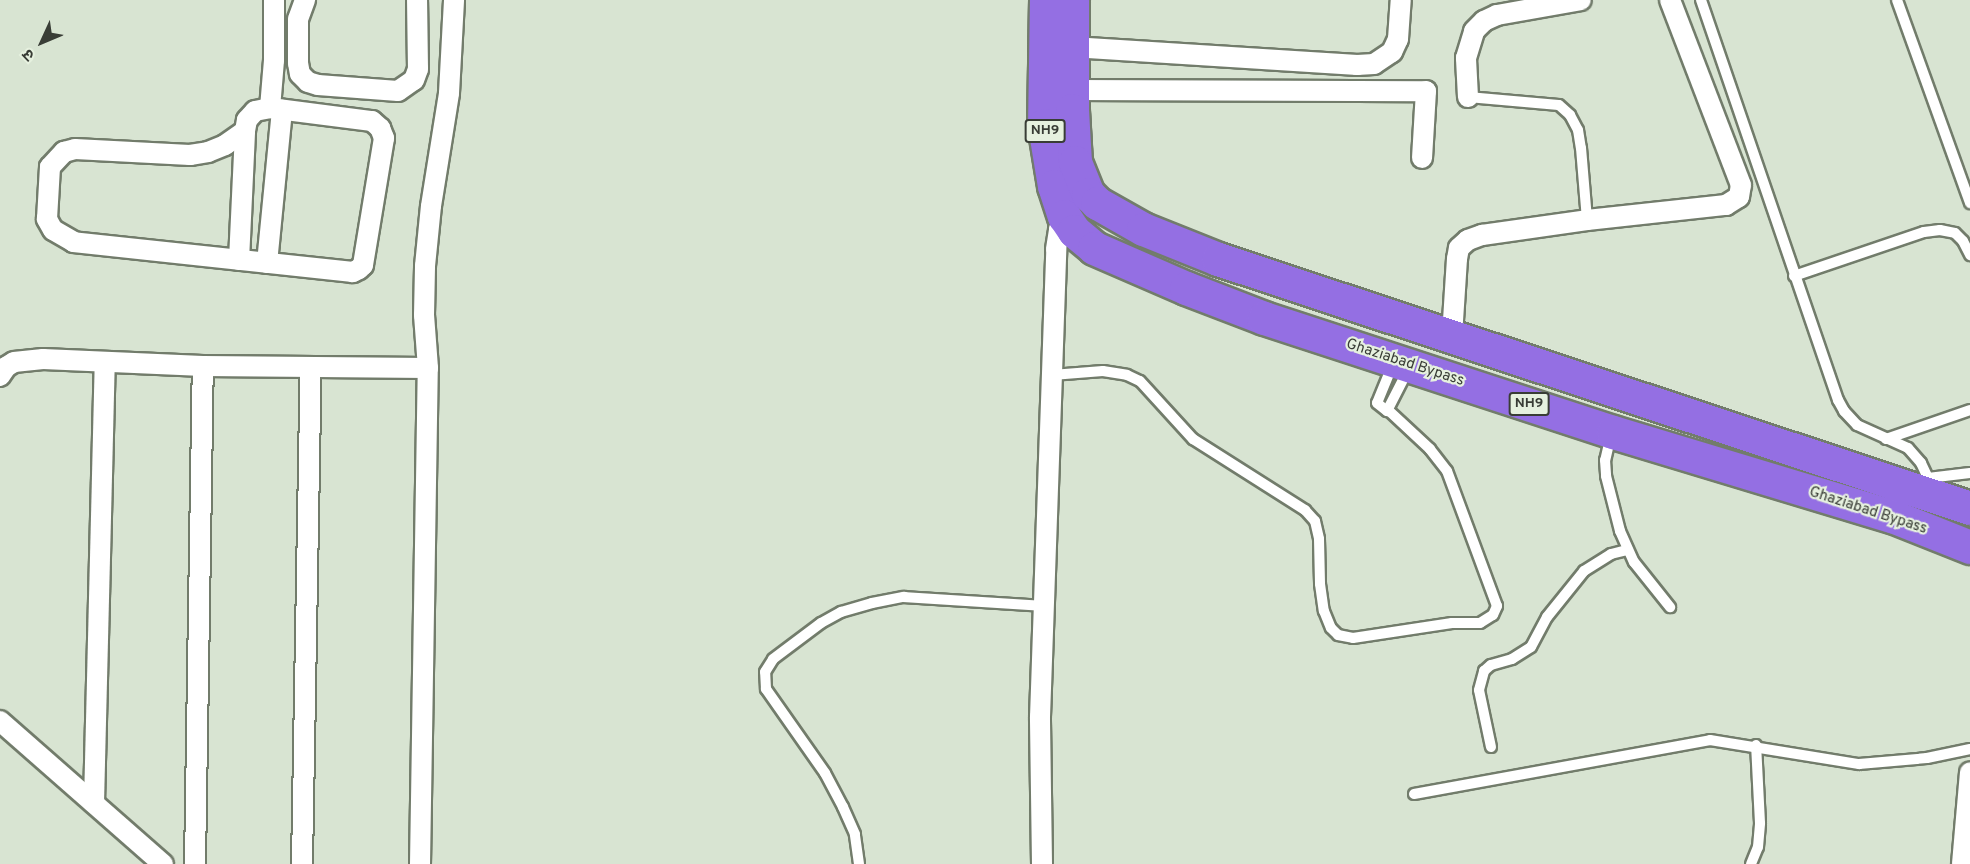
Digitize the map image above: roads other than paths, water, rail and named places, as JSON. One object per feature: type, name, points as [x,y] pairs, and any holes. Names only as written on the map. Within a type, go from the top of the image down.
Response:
[{"type":"highway","name":"Ghaziabad Bypass","points":[[1046,0],[1044,125],[1054,186],[1064,216],[1074,231],[1094,248],[1197,292],[1310,333],[1613,432],[1892,516],[1970,547]]},
{"type":"highway","name":"NH9","points":[[1072,0],[1075,162],[1088,195],[1097,203],[1143,229],[1218,259],[1452,336],[1929,487],[1970,508]]},
{"type":"highway","points":[[1310,333],[1323,293]]},
{"type":"highway","points":[[1358,348],[1369,309]]},
{"type":"street","points":[[267,263],[276,109],[274,0]]},
{"type":"street","points":[[305,0],[298,19],[298,63],[300,74],[308,82],[318,86],[398,92],[414,80],[418,69],[417,0]]},
{"type":"street","points":[[420,864],[429,368],[424,315],[425,266],[431,206],[449,93],[454,0]]},
{"type":"street","points":[[1072,47],[1357,65],[1374,64],[1392,52],[1398,39],[1401,0]]},
{"type":"street","points":[[1468,97],[1466,58],[1474,31],[1484,21],[1497,15],[1581,0]]},
{"type":"street","points":[[1452,336],[1457,259],[1460,248],[1468,240],[1482,235],[1587,220],[1726,205],[1739,197],[1741,185],[1670,0]]},
{"type":"street","points":[[1072,90],[1426,91],[1422,158]]},
{"type":"street","points":[[239,260],[245,131],[248,120],[255,111],[276,109],[372,121],[384,138],[363,265],[353,272],[239,260],[74,242],[53,230],[47,219],[47,204],[50,167],[64,152],[75,149],[190,155],[208,152],[225,145],[245,131]]},
{"type":"street","points":[[1042,864],[1040,717],[1056,249],[1064,216]]},
{"type":"street","points":[[0,376],[6,367],[24,360],[203,366],[429,368]]},
{"type":"street","points":[[93,803],[105,362]]},
{"type":"street","points":[[195,864],[203,366]]},
{"type":"street","points":[[302,864],[311,368]]},
{"type":"street","points":[[0,722],[163,864]]},
{"type":"street","points":[[1962,864],[1970,772]]},
{"type":"lane","points":[[1701,0],[1794,276],[1844,411],[1857,425],[1908,448],[1921,463],[1929,487],[1970,473]]},
{"type":"lane","points":[[1897,0],[1970,203]]},
{"type":"lane","points":[[1468,97],[1559,105],[1570,115],[1578,130],[1581,148],[1587,220]]},
{"type":"lane","points":[[1794,276],[1924,232],[1940,230],[1955,233],[1963,241],[1970,255]]},
{"type":"lane","points":[[1388,410],[1402,363]]},
{"type":"lane","points":[[1052,375],[1103,371],[1128,375],[1140,381],[1193,439],[1305,510],[1315,521],[1319,538],[1320,584],[1324,611],[1331,628],[1338,634],[1353,638],[1452,623],[1480,623],[1493,615],[1497,606],[1447,471],[1430,449],[1388,410],[1379,408],[1377,403],[1402,363]]},
{"type":"lane","points":[[1886,439],[1970,410]]},
{"type":"lane","points":[[1613,432],[1605,460],[1606,476],[1627,550],[1643,577],[1670,607]]},
{"type":"lane","points":[[1491,747],[1479,690],[1484,671],[1491,665],[1512,659],[1531,647],[1547,617],[1584,571],[1611,554],[1627,550]]},
{"type":"lane","points":[[859,864],[855,834],[825,773],[766,689],[765,672],[773,659],[821,623],[841,612],[872,603],[904,597],[1044,606]]},
{"type":"lane","points":[[1414,794],[1710,740],[1860,764],[1927,758],[1970,749]]},
{"type":"lane","points":[[1751,864],[1758,847],[1760,823],[1756,746]]}]
